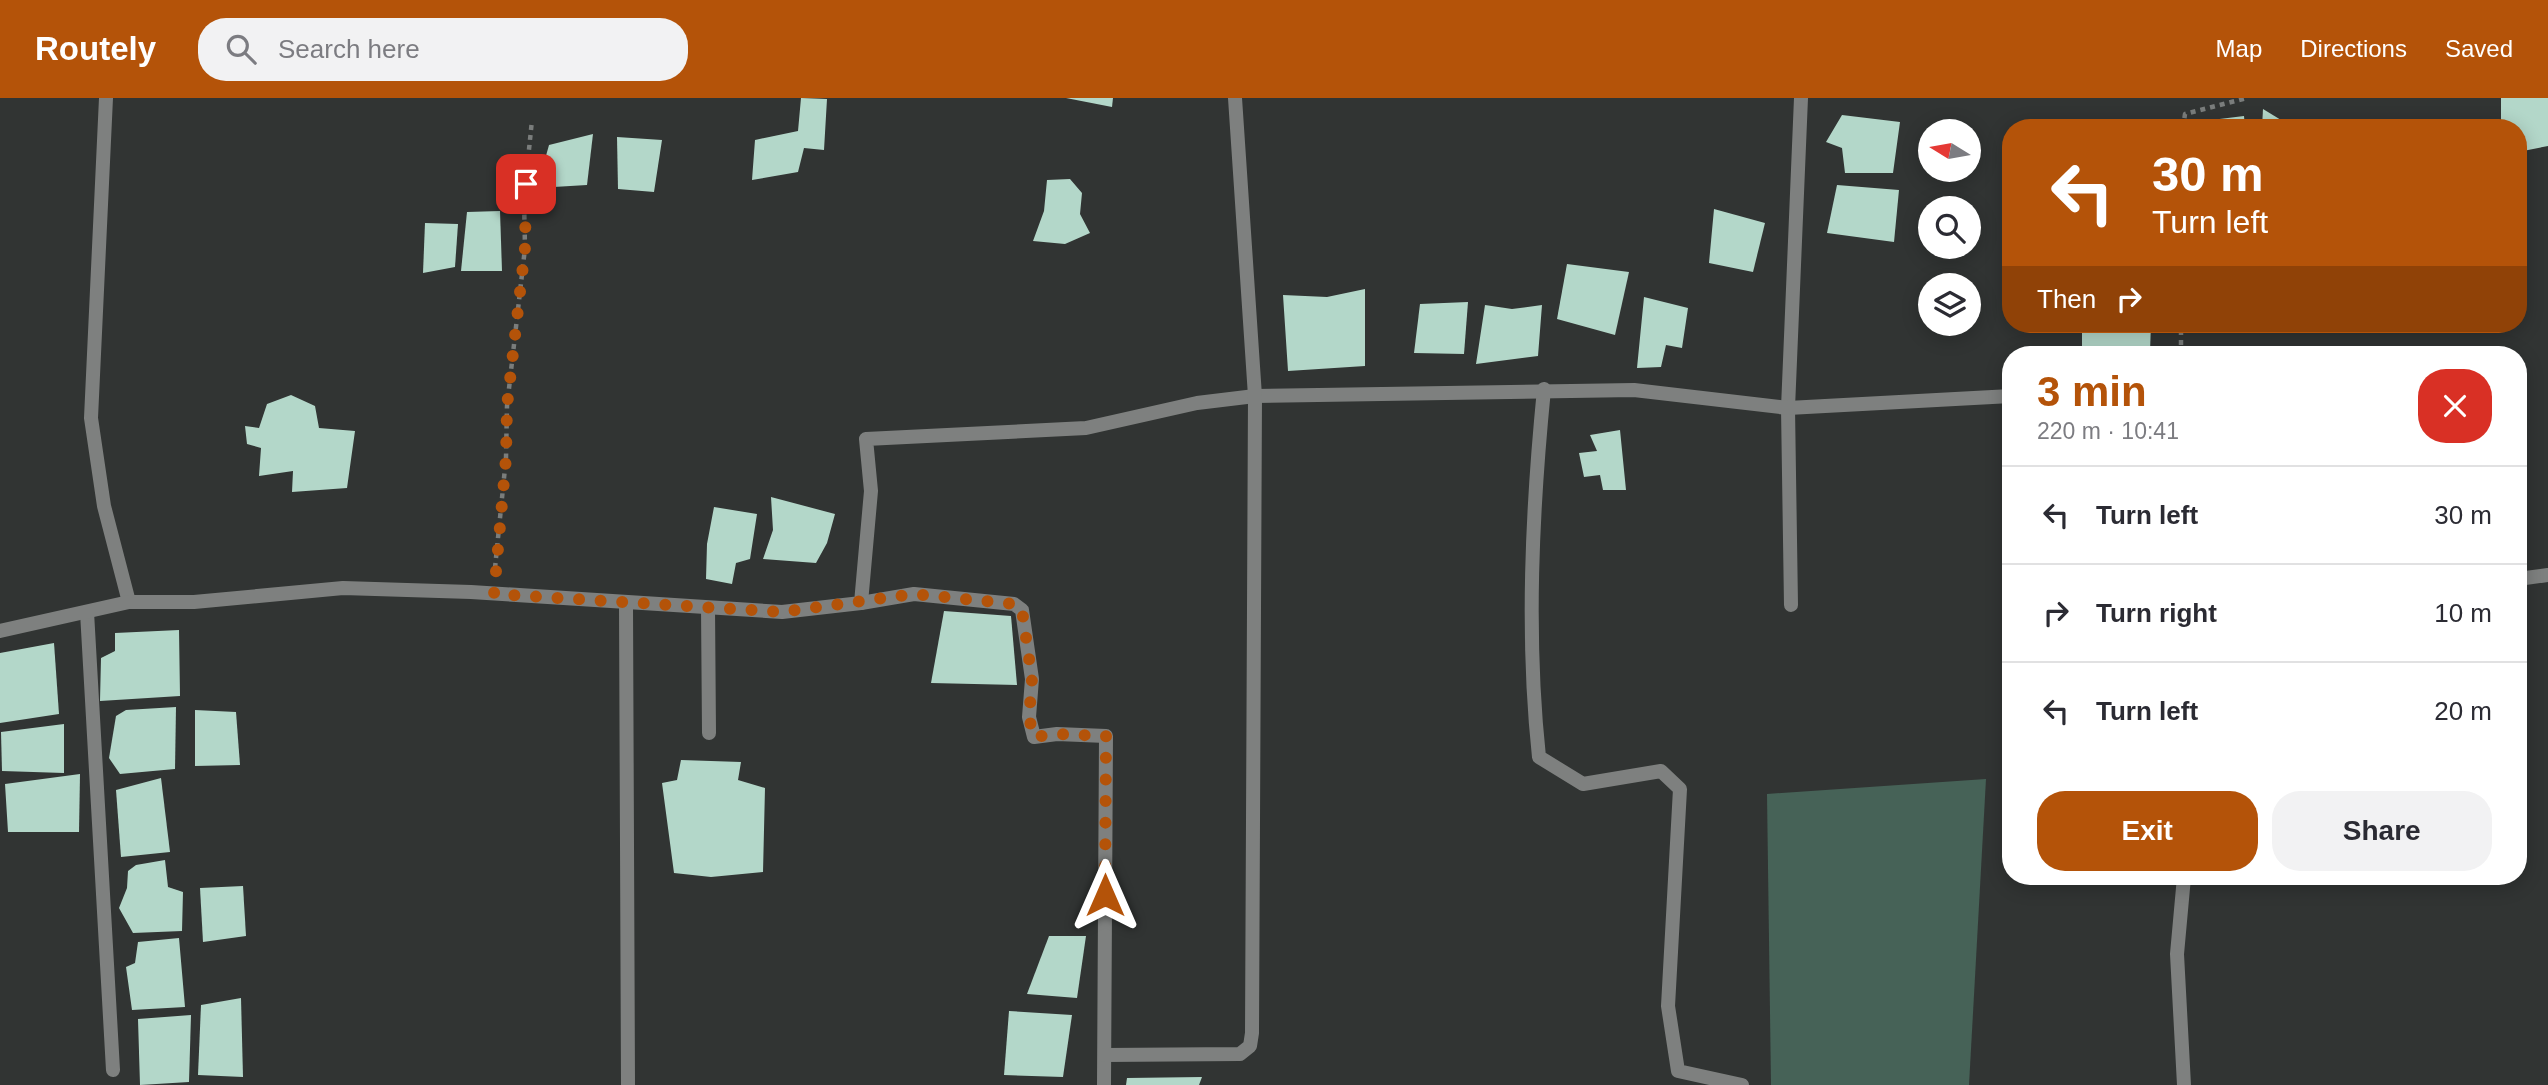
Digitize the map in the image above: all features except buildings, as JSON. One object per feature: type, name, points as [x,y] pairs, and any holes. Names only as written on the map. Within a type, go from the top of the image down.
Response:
[{"type":"street","points":[[106,98],[91,418],[104,506],[130,603]]},
{"type":"street","points":[[1105,1055],[1240,1054],[1250,1046],[1255,396],[1235,98]]},
{"type":"street","points":[[1791,606],[1788,408],[1801,98]]},
{"type":"street","points":[[1544,389],[1537,458],[1531,682],[1539,757],[1583,784],[1661,771],[1680,789],[1668,1006],[1678,1071],[1742,1085]]},
{"type":"street","points":[[861,603],[871,491],[866,439],[1086,428],[1198,403],[1255,396],[1544,389],[1634,390],[1788,408],[2002,396]]},
{"type":"street","points":[[2527,578],[2548,575]]},
{"type":"street","points":[[0,631],[130,603],[194,602],[343,589],[494,594],[782,612],[914,594],[1014,604],[1022,610],[1032,679],[1029,718],[1034,737],[1057,734],[1106,736],[1104,1085]]},
{"type":"street","points":[[626,604],[628,1085]]},
{"type":"street","points":[[708,608],[709,733]]},
{"type":"street","points":[[87,612],[113,1070]]},
{"type":"street","points":[[2183,885],[2177,954],[2184,1085]]},
{"type":"path","points":[[2184,119],[2185,114],[2247,98]]},
{"type":"path","points":[[494,594],[506,458],[507,406],[525,248],[524,199],[532,120]]},
{"type":"green space","points":[[1986,779],[1969,1085],[1771,1085],[1767,794]]},
{"type":"route","points":[[526,184],[525,248],[507,406],[506,458],[500,497],[494,594],[782,612],[914,594],[1014,604],[1022,610],[1032,679],[1029,718],[1034,737],[1057,734],[1106,736],[1105,895]]}]
